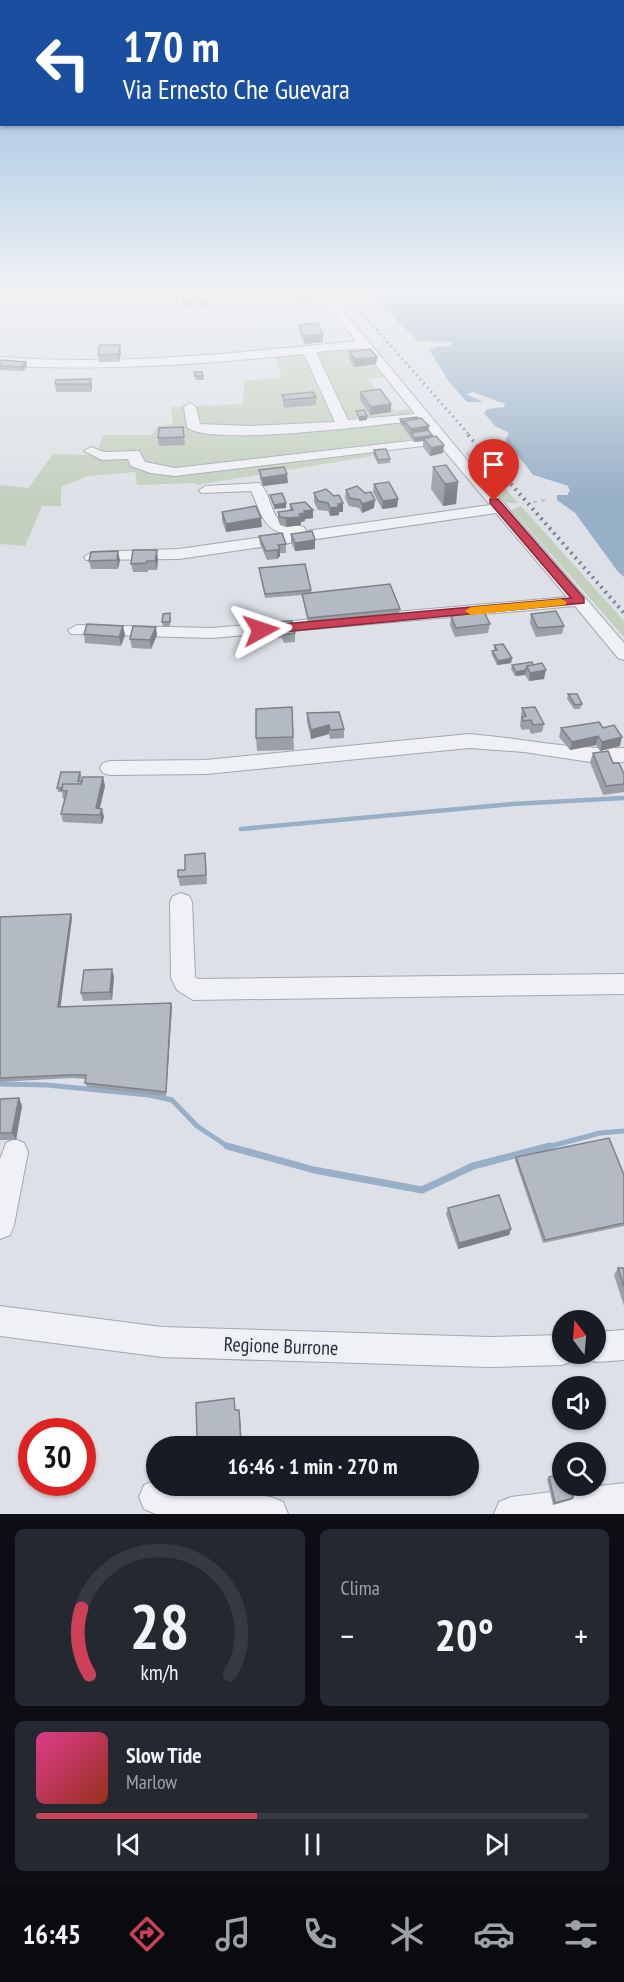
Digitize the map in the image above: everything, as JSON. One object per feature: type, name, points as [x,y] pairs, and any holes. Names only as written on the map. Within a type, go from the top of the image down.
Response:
[{"type":"street","points":[[0,361],[90,365],[203,359]]},
{"type":"street","points":[[313,359],[343,424]]},
{"type":"street","points":[[377,359],[624,654]]},
{"type":"street","points":[[190,408],[194,427],[229,431],[290,430],[412,417]]},
{"type":"street","points":[[91,451],[102,456],[135,454],[136,463],[140,465],[175,472],[432,442]]},
{"type":"street","points":[[206,490],[254,486],[258,489],[274,525],[281,530],[289,531],[497,504]]},
{"type":"street","points":[[92,557],[179,554],[497,504]]},
{"type":"street","points":[[77,630],[244,631],[579,601]]},
{"type":"street","points":[[110,768],[206,767],[469,741],[524,744],[597,756],[624,755]]},
{"type":"street","points":[[181,902],[183,978],[193,990],[624,984]]},
{"type":"street","points":[[0,1225],[15,1152]]},
{"type":"street","name":"Regione Burrone","points":[[0,1322],[162,1342],[489,1352],[552,1350]]},
{"type":"street","points":[[606,1346],[624,1345]]},
{"type":"street","points":[[156,1497],[271,1514]]},
{"type":"street","points":[[511,1514],[624,1500]]},
{"type":"path","points":[[533,502],[546,500]]},
{"type":"green space","points":[[276,359],[374,359],[388,376],[368,380],[396,411],[410,409],[439,444],[371,452],[373,456],[196,485],[195,483],[137,485],[135,472],[88,476],[61,487],[61,506],[42,506],[25,546],[0,544],[0,485],[28,488],[53,454],[92,455],[97,452],[103,435],[151,435],[159,426],[173,424],[171,407],[243,404],[244,381],[282,377]]},
{"type":"green space","points":[[475,452],[518,503],[506,503],[465,453]]},
{"type":"green space","points":[[521,506],[624,621],[624,637],[512,510]]},
{"type":"water","points":[[435,359],[624,359],[624,577],[614,568],[575,513],[557,500],[557,495],[568,495],[568,486],[533,475],[505,440],[509,433],[495,426],[484,413],[487,409],[504,407],[505,404],[473,392],[466,394],[483,402],[467,402],[449,382]]},
{"type":"pier","points":[[507,447],[512,448],[533,475],[568,486],[570,492],[557,495],[557,501],[575,513],[624,580],[612,570],[573,514],[555,502],[555,493],[567,492],[565,488],[531,477]]},
{"type":"building","points":[[0,360],[26,362],[22,367],[0,366]]},
{"type":"building","points":[[194,372],[202,372],[203,376],[195,376]]},
{"type":"building","points":[[91,379],[90,384],[55,384],[56,380]]},
{"type":"building","points":[[380,389],[391,404],[371,407],[360,392]]},
{"type":"building","points":[[313,392],[316,397],[284,400],[282,395]]},
{"type":"building","points":[[364,410],[367,416],[359,417],[356,411]]},
{"type":"building","points":[[417,417],[404,421],[404,424],[400,419]]},
{"type":"building","points":[[421,418],[429,426],[411,429],[404,421]]},
{"type":"building","points":[[183,427],[184,437],[158,438],[159,428]]},
{"type":"building","points":[[428,430],[432,435],[415,438],[411,433]]},
{"type":"building","points":[[436,436],[444,445],[431,448],[424,439]]},
{"type":"building","points":[[386,449],[390,459],[378,460],[374,450]]},
{"type":"building","points":[[446,465],[458,482],[445,484],[433,467]]},
{"type":"building","points":[[284,467],[287,474],[262,478],[259,470]]},
{"type":"building","points":[[389,482],[398,499],[383,501],[374,484]]},
{"type":"building","points":[[357,486],[365,493],[371,492],[375,500],[362,504],[360,500],[350,498],[346,490]]},
{"type":"building","points":[[326,489],[334,496],[339,495],[343,503],[338,504],[339,507],[330,508],[328,503],[318,501],[314,493]]},
{"type":"building","points":[[282,493],[286,503],[274,505],[270,495]]},
{"type":"building","points":[[305,502],[313,510],[304,511],[305,513],[299,514],[301,517],[280,517],[278,512],[293,510],[290,504]]},
{"type":"building","points":[[256,506],[261,518],[226,524],[222,512]]},
{"type":"building","points":[[312,531],[315,540],[295,543],[291,534]]},
{"type":"building","points":[[282,533],[286,544],[278,545],[280,548],[277,550],[266,551],[259,536]]},
{"type":"building","points":[[133,550],[157,550],[155,561],[131,564]]},
{"type":"building","points":[[118,551],[117,560],[89,561],[91,552]]},
{"type":"building","points":[[305,564],[311,590],[265,594],[259,568]]},
{"type":"building","points":[[390,584],[400,609],[308,618],[302,594]]},
{"type":"building","points":[[556,611],[564,626],[538,628],[531,614]]},
{"type":"building","points":[[484,612],[490,624],[456,628],[451,616]]},
{"type":"building","points":[[170,613],[170,622],[162,622],[163,614]]},
{"type":"building","points":[[292,621],[295,633],[283,635],[282,629],[275,630],[274,622]]},
{"type":"building","points":[[87,624],[123,626],[119,637],[84,634]]},
{"type":"building","points":[[133,626],[156,627],[150,640],[130,639]]},
{"type":"building","points":[[274,627],[275,633],[251,636],[246,635],[245,630]]},
{"type":"building","points":[[503,644],[512,658],[498,661],[492,651],[497,650],[494,645]]},
{"type":"building","points":[[532,662],[533,665],[527,666],[526,670],[516,672],[512,665]]},
{"type":"building","points":[[542,663],[546,670],[530,673],[527,666]]},
{"type":"building","points":[[568,694],[577,694],[582,704],[575,705]]},
{"type":"building","points":[[292,707],[293,737],[256,738],[256,709]]},
{"type":"building","points":[[535,707],[544,724],[533,725],[531,720],[523,721],[522,717],[526,716],[522,708]]},
{"type":"building","points":[[339,712],[344,729],[330,730],[329,725],[311,730],[307,713]]},
{"type":"building","points":[[599,722],[603,728],[614,725],[622,737],[602,742],[598,736],[572,742],[561,728]]},
{"type":"building","points":[[608,751],[613,763],[619,763],[624,774],[624,784],[606,786],[593,753]]},
{"type":"building","points":[[61,772],[80,772],[78,781],[82,781],[81,784],[63,784],[62,788],[57,788]]},
{"type":"building","points":[[83,777],[103,777],[96,808],[102,809],[100,815],[61,814],[67,791],[61,790],[63,784],[81,784]]},
{"type":"building","points":[[205,853],[206,875],[178,877],[178,870],[185,870],[185,855]]},
{"type":"building","points":[[71,914],[58,1007],[171,1003],[166,1092],[85,1083],[86,1075],[0,1078],[0,917]]},
{"type":"building","points":[[112,969],[110,992],[81,993],[84,970]]},
{"type":"building","points":[[19,1098],[12,1133],[0,1133],[0,1099]]},
{"type":"building","points":[[609,1138],[624,1175],[624,1223],[545,1240],[516,1157]]},
{"type":"building","points":[[499,1195],[511,1229],[459,1243],[448,1208]]},
{"type":"building","points":[[618,1268],[624,1268],[624,1287]]},
{"type":"building","points":[[234,1398],[235,1410],[239,1410],[240,1436],[197,1436],[196,1403]]},
{"type":"building","points":[[553,1496],[573,1496],[573,1498],[555,1503]]},
{"type":"waterway","points":[[241,829],[512,804],[624,798]]},
{"type":"waterway","points":[[0,1084],[47,1085],[149,1095],[172,1100],[197,1126],[227,1146]]},
{"type":"waterway","points":[[544,1148],[600,1133],[624,1131]]},
{"type":"waterway","points":[[227,1146],[314,1170],[422,1190],[473,1166],[550,1146]]},
{"type":"railway","points":[[402,359],[470,436]]},
{"type":"railway","points":[[468,435],[624,613]]},
{"type":"slow traffic","points":[[471,611],[561,602]]},
{"type":"route","points":[[261,630],[579,601],[494,501]]}]
